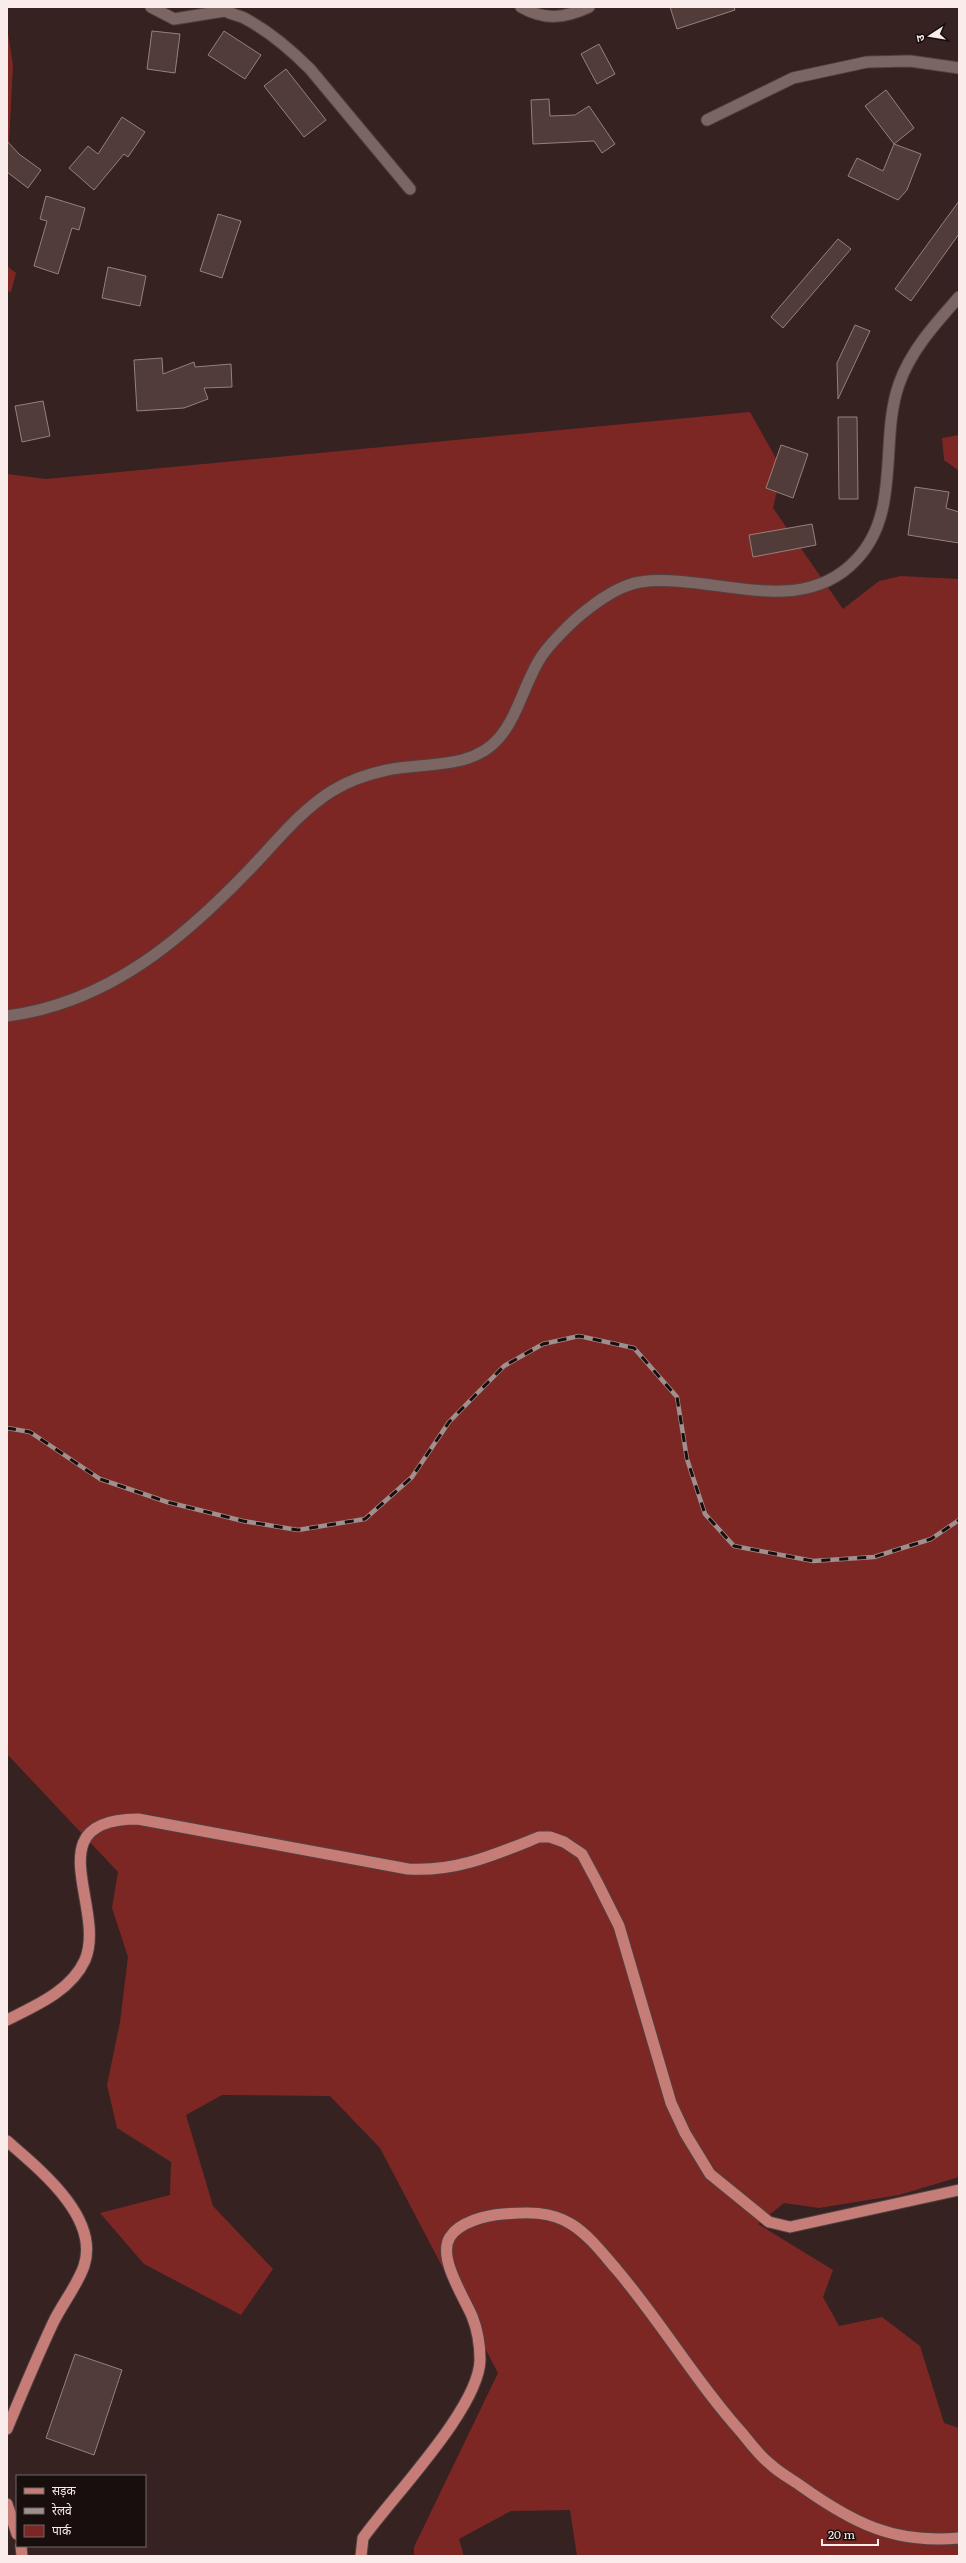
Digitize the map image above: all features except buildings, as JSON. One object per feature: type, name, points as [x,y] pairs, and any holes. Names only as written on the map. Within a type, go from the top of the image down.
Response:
[{"type":"main road","points":[[7,2020],[50,1999],[84,1961],[88,1948],[88,1930],[80,1858],[82,1845],[88,1833],[98,1826],[110,1821],[138,1819],[408,1869],[432,1870],[460,1866],[538,1837],[550,1837],[564,1842],[582,1854],[597,1882],[619,1926],[671,2103],[685,2133],[710,2174],[729,2191],[769,2222],[790,2228],[959,2190]]},
{"type":"main road","points":[[7,2141],[48,2176],[62,2192],[77,2216],[85,2239],[84,2266],[54,2322],[7,2428]]},
{"type":"main road","points":[[360,2556],[363,2538],[455,2420],[478,2377],[479,2338],[472,2316],[448,2263],[446,2247],[450,2236],[465,2225],[492,2214],[528,2212],[548,2214],[572,2224],[597,2247],[629,2284],[713,2401],[768,2463],[839,2513],[871,2527],[911,2537],[959,2538]]},
{"type":"main road","points":[[7,2504],[16,2531]]},
{"type":"street","points":[[151,7],[174,19],[223,9],[246,18],[293,52],[310,70],[410,189]]},
{"type":"street","points":[[521,7],[551,18],[570,16],[589,7]]},
{"type":"street","points":[[707,120],[792,78],[867,62],[910,61],[959,68]]},
{"type":"street","points":[[7,1016],[36,1012],[102,989],[137,969],[163,950],[214,907],[309,808],[333,791],[358,778],[388,770],[450,763],[477,755],[499,738],[540,658],[585,611],[610,594],[637,583],[664,581],[782,592],[808,588],[833,578],[855,562],[874,539],[884,507],[892,413],[899,384],[910,362],[931,328],[959,297]]},
{"type":"green space","points":[[7,27],[13,65],[9,143],[7,144]]},
{"type":"green space","points":[[7,266],[16,273],[11,292],[7,291]]},
{"type":"green space","points":[[750,412],[782,469],[773,508],[843,609],[879,581],[901,576],[959,579],[959,2177],[899,2195],[819,2208],[784,2203],[758,2224],[833,2270],[823,2297],[839,2326],[882,2317],[920,2346],[944,2423],[959,2428],[959,2556],[577,2556],[570,2510],[511,2511],[459,2539],[464,2556],[414,2556],[414,2547],[498,2373],[380,2148],[330,2096],[222,2095],[186,2115],[213,2206],[273,2269],[241,2315],[144,2264],[100,2213],[170,2195],[171,2162],[117,2128],[107,2085],[120,2022],[128,1957],[112,1908],[118,1872],[7,1754],[7,474],[46,479]]},
{"type":"green space","points":[[959,435],[959,471],[944,460],[942,438]]},
{"type":"railway","points":[[7,1428],[30,1432],[100,1479],[167,1502],[243,1521],[298,1530],[365,1519],[412,1477],[449,1422],[504,1366],[543,1344],[579,1336],[634,1348],[677,1397],[687,1459],[705,1514],[734,1546],[813,1561],[874,1557],[931,1539],[959,1520]]}]
